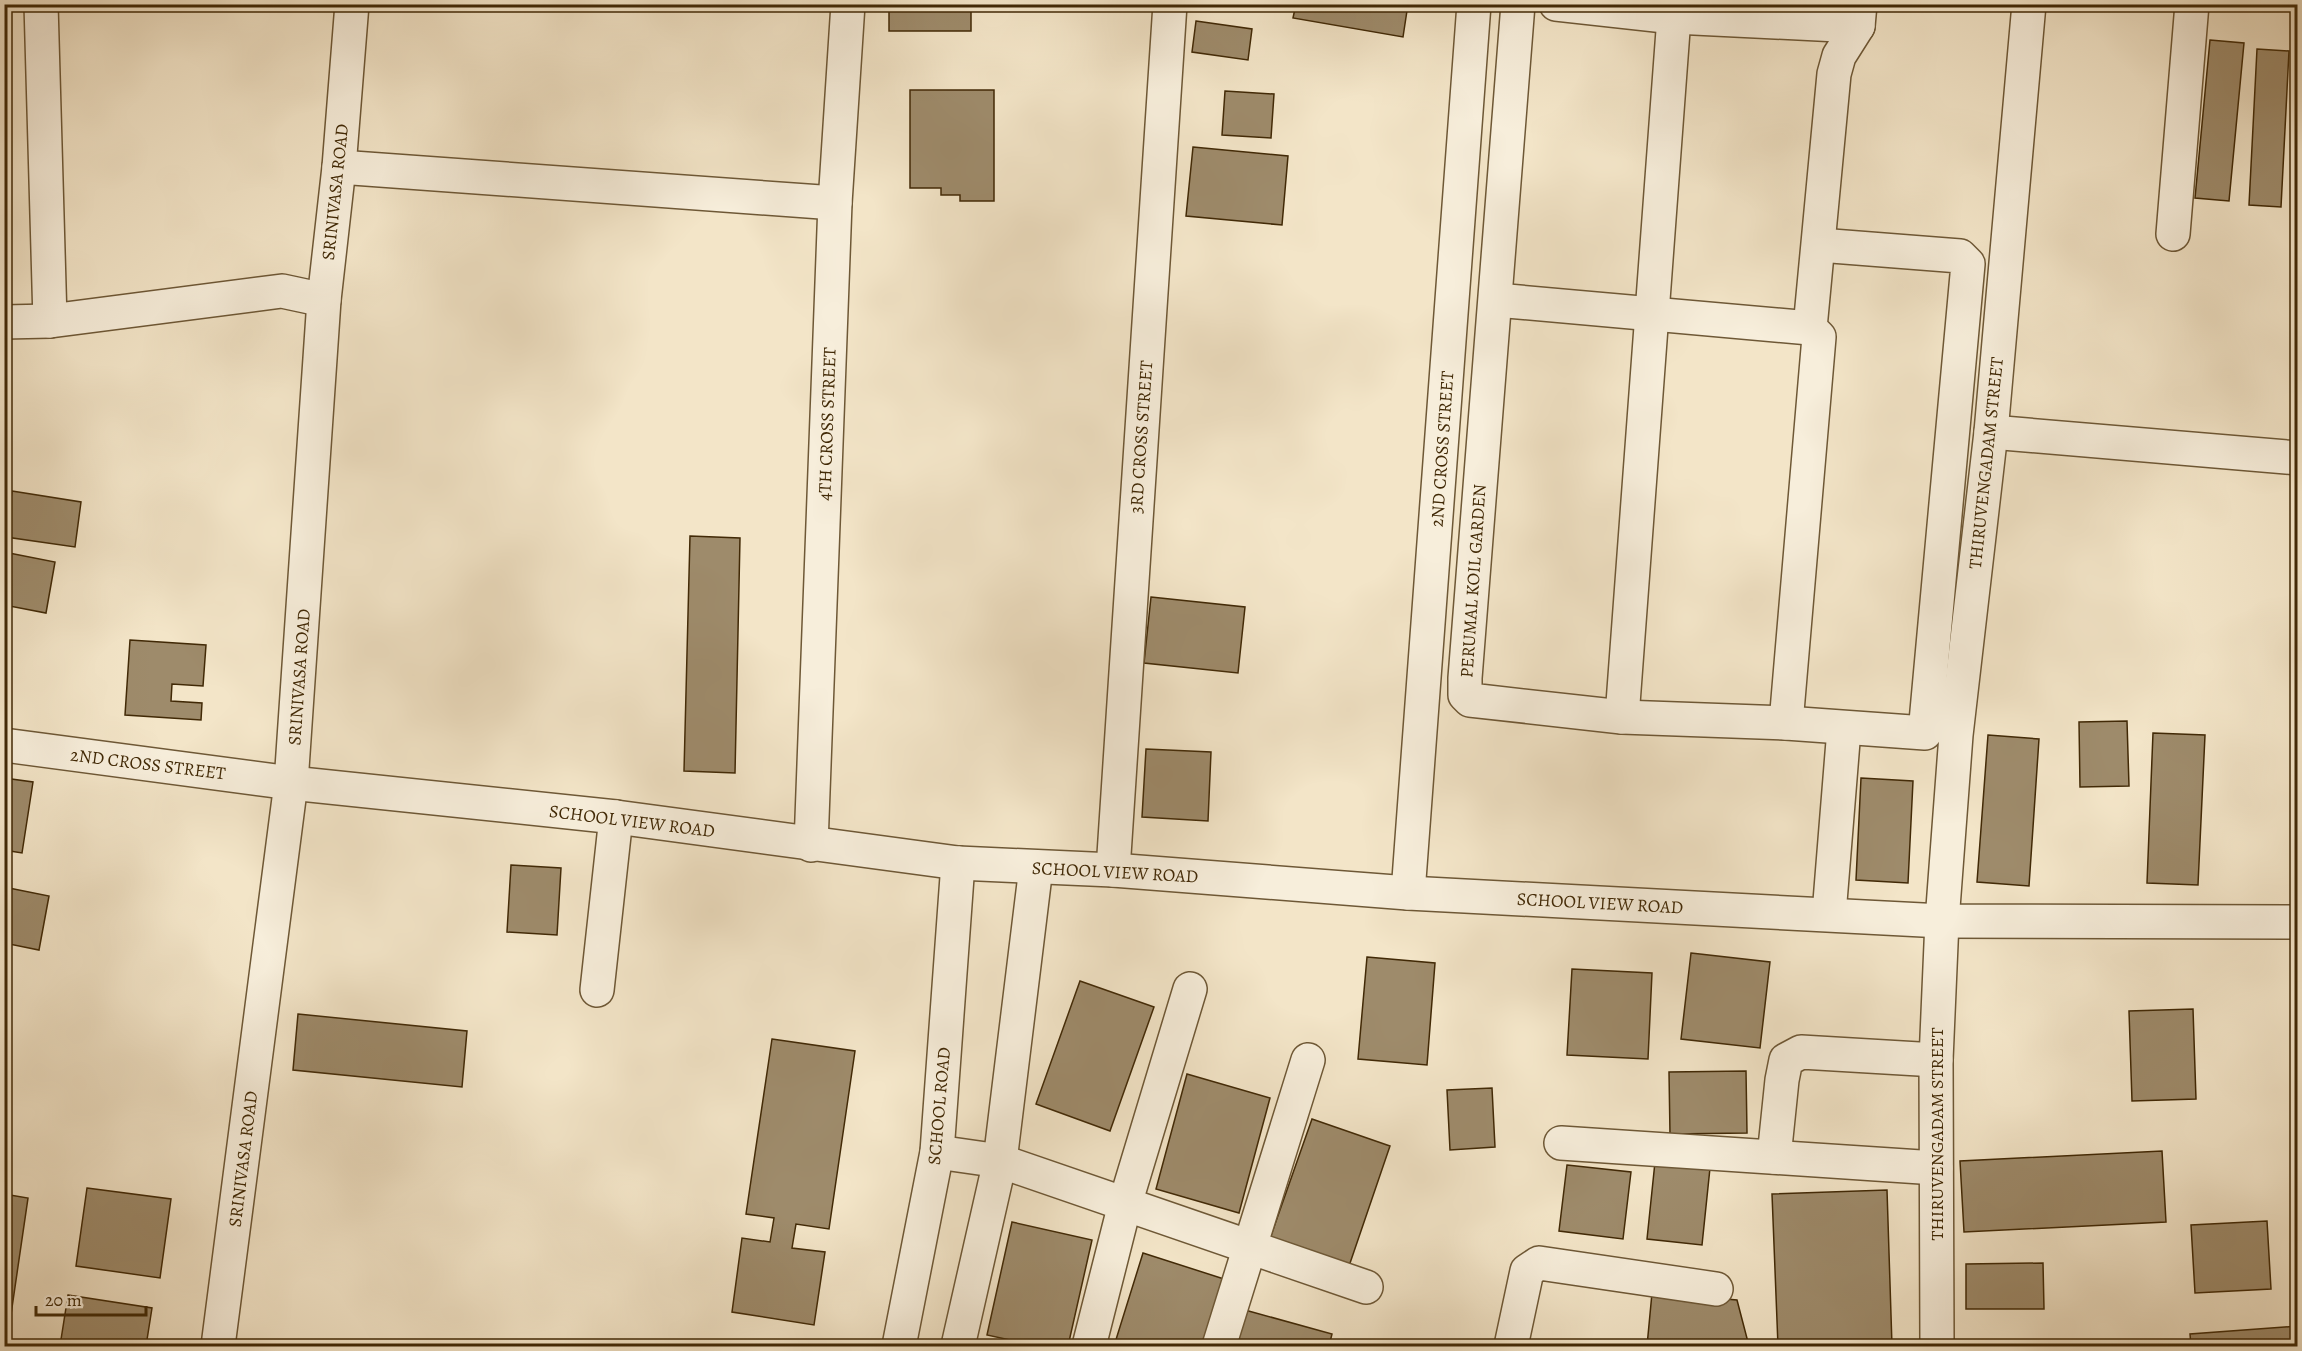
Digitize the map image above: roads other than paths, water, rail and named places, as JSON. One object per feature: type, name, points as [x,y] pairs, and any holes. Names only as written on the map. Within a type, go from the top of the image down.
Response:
[{"type":"street","points":[[41,4],[50,321]]},
{"type":"street","name":"SRINIVASA ROAD","points":[[219,1347],[291,783],[324,300],[339,167],[352,4]]},
{"type":"street","name":"4TH CROSS STREET","points":[[811,844],[835,203],[848,4]]},
{"type":"street","name":"3RD CROSS STREET","points":[[1113,870],[1170,4]]},
{"type":"street","name":"2ND CROSS STREET","points":[[1408,893],[1474,4]]},
{"type":"street","name":"PERUMAL KOIL GARDEN","points":[[1518,4],[1465,694],[1470,700],[1622,717],[1786,723],[1844,729],[1925,733],[1968,264],[1960,256],[1819,245]]},
{"type":"street","points":[[1556,4],[1674,17],[1859,15],[1839,56],[1834,74],[1810,328]]},
{"type":"street","name":"THIRUVENGADAM STREET","points":[[1937,1347],[1936,1060],[1942,921],[1956,735],[1991,432],[2029,4]]},
{"type":"street","points":[[2173,234],[2192,4]]},
{"type":"street","points":[[1622,717],[1674,17]]},
{"type":"street","points":[[339,167],[835,203]]},
{"type":"street","points":[[4,322],[50,321],[282,291],[324,300]]},
{"type":"street","points":[[1496,300],[1810,328],[1820,337],[1786,723]]},
{"type":"street","points":[[1991,432],[2298,458]]},
{"type":"street","points":[[1829,914],[1844,729]]},
{"type":"street","name":"2ND CROSS STREET","points":[[4,745],[291,783]]},
{"type":"street","name":"SCHOOL VIEW ROAD","points":[[291,783],[616,817],[958,863],[1113,870],[1408,893],[1942,921]]},
{"type":"street","points":[[597,990],[616,817]]},
{"type":"street","name":"SCHOOL ROAD","points":[[899,1347],[937,1152],[958,863]]},
{"type":"street","points":[[958,1347],[1000,1161],[1036,867]]},
{"type":"street","points":[[1942,921],[2298,922]]},
{"type":"street","points":[[1089,1347],[1125,1204],[1190,989]]},
{"type":"street","points":[[1774,1157],[1786,1060],[1801,1052],[1936,1060]]},
{"type":"street","points":[[1219,1347],[1308,1060]]},
{"type":"street","points":[[1561,1143],[1936,1168]]},
{"type":"street","points":[[937,1152],[1000,1161],[1366,1287]]},
{"type":"street","points":[[1511,1347],[1527,1271],[1539,1263],[1716,1289]]}]
